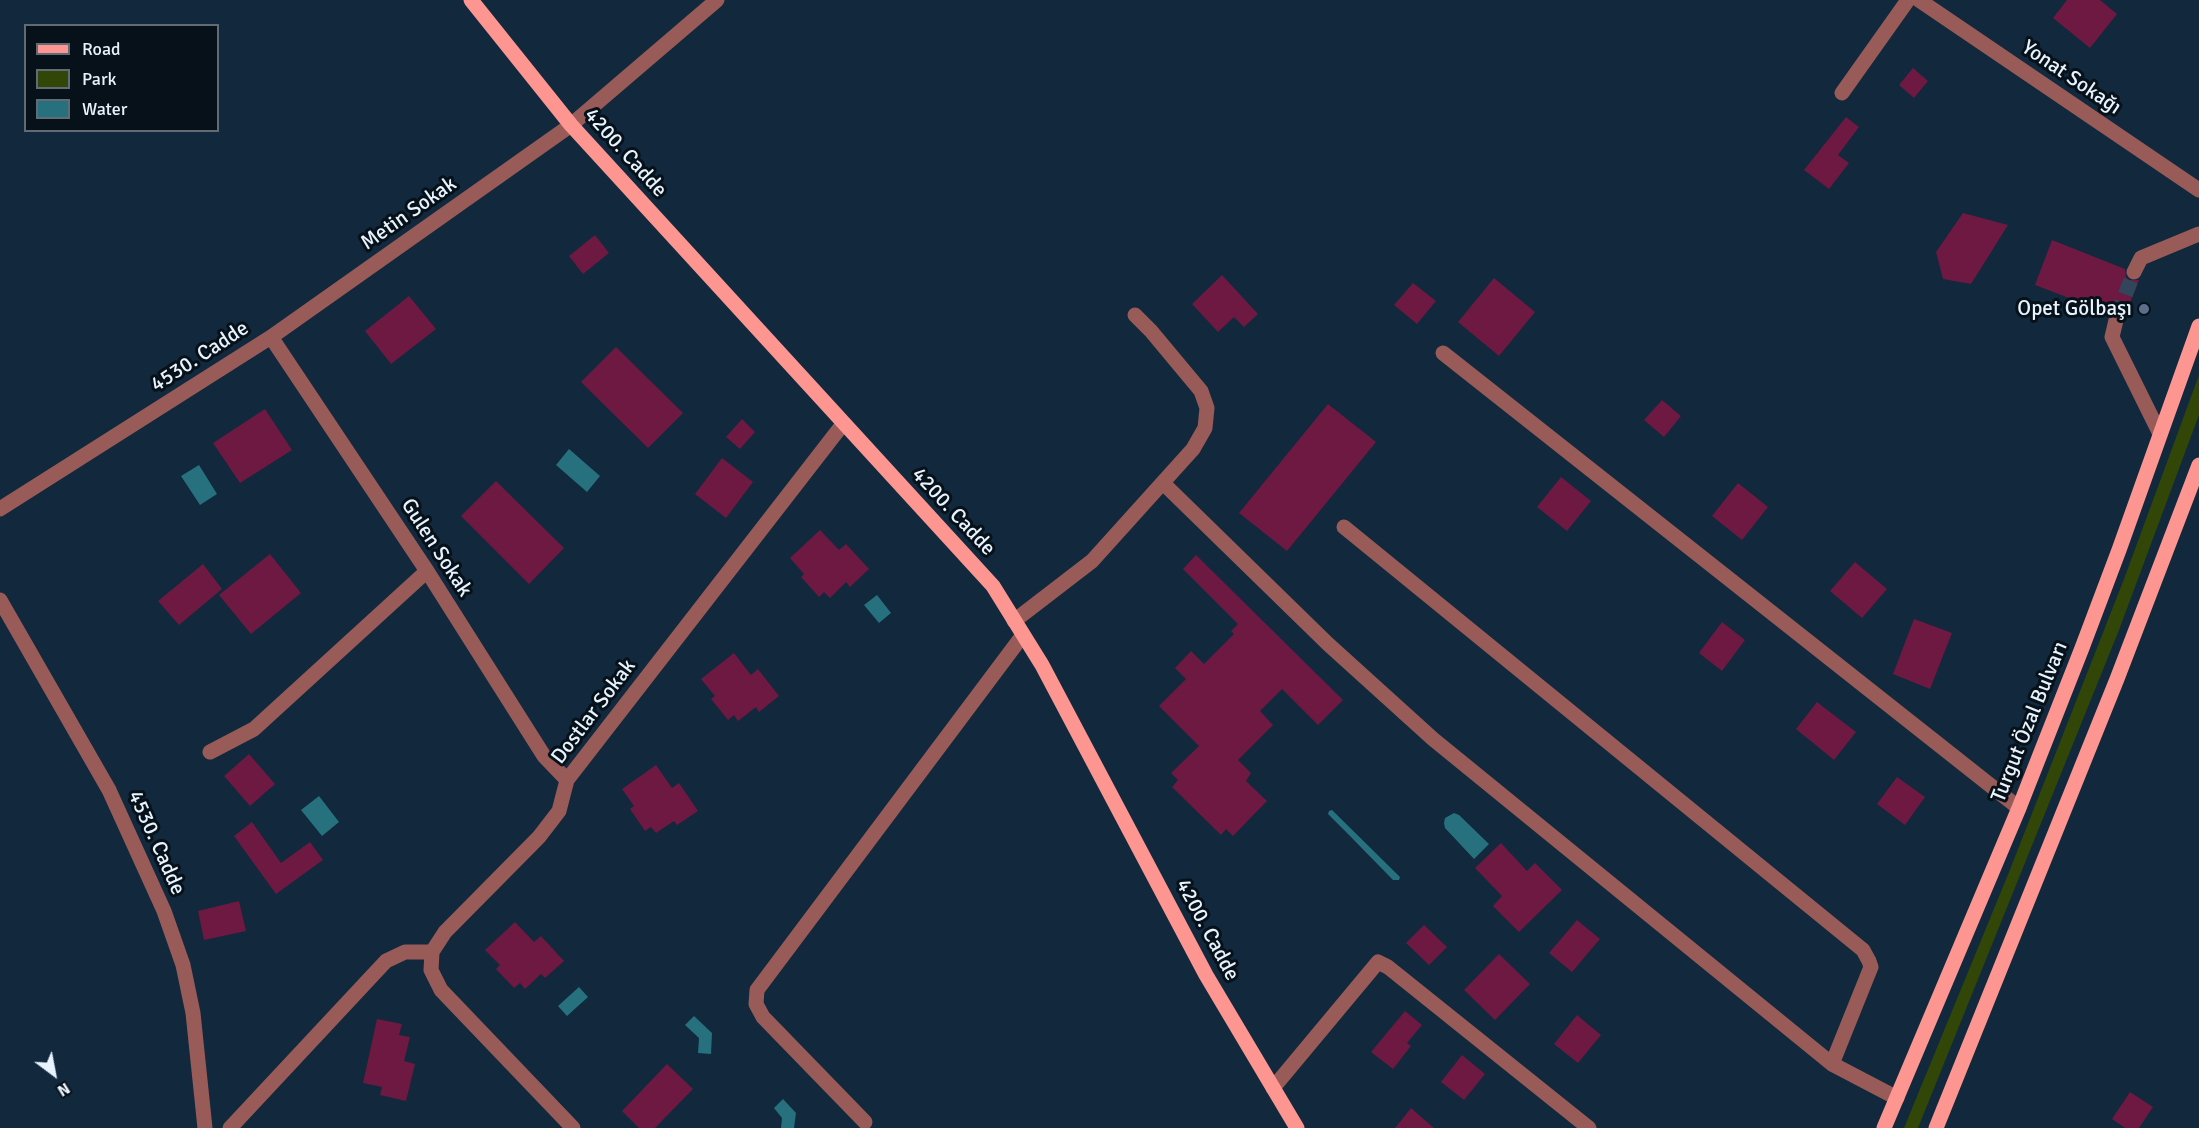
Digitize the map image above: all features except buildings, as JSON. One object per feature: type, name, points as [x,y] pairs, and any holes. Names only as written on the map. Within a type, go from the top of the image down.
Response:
[{"type":"main road","name":"4200. Cadde","points":[[471,0],[571,126],[993,586],[1042,664],[1206,975],[1297,1128]]},
{"type":"main road","name":"Turgut Özal Bulvarı","points":[[1884,1128],[2019,808],[2119,550],[2199,326]]},
{"type":"main road","points":[[1936,1128],[2108,700],[2199,465]]},
{"type":"street","name":"Metin Sokak","points":[[271,337],[571,126],[717,0]]},
{"type":"street","points":[[1842,93],[1908,0]]},
{"type":"street","name":"Yonat Sokağı","points":[[1919,0],[2199,190]]},
{"type":"street","points":[[2134,272],[2141,258],[2199,234]]},
{"type":"street","points":[[1014,621],[1092,561],[1163,483],[1200,439],[1205,428],[1207,408],[1201,391],[1135,315]]},
{"type":"street","points":[[2116,316],[2112,337],[2160,434]]},
{"type":"street","name":"4530. Cadde","points":[[0,509],[271,337]]},
{"type":"street","name":"Gulen Sokak","points":[[271,337],[427,571],[544,756],[567,780]]},
{"type":"street","points":[[1443,353],[2019,808]]},
{"type":"street","name":"Dostlar Sokak","points":[[432,952],[445,932],[539,837],[559,811],[567,780],[843,424]]},
{"type":"street","points":[[1163,483],[1328,644],[1433,739],[1832,1064],[1897,1098]]},
{"type":"street","points":[[1344,527],[1863,950],[1871,967],[1832,1064]]},
{"type":"street","points":[[210,752],[254,729],[427,571]]},
{"type":"street","name":"4530. Cadde","points":[[0,600],[109,790],[164,911],[183,965],[193,1013],[205,1128]]},
{"type":"street","points":[[865,1122],[763,1017],[756,1004],[757,990],[1023,635]]},
{"type":"street","points":[[230,1128],[386,961],[405,952],[432,952],[431,970],[441,990],[573,1128]]},
{"type":"street","points":[[1273,1088],[1378,962],[1388,967],[1589,1128]]},
{"type":"green space","points":[[2199,375],[2199,415],[2119,630],[1918,1128],[1904,1128],[2009,872],[2124,579]]},
{"type":"water","points":[[569,449],[600,476],[587,492],[556,465]]},
{"type":"water","points":[[199,465],[217,494],[200,505],[181,476]]},
{"type":"water","points":[[877,595],[891,613],[879,623],[864,605]]},
{"type":"water","points":[[319,796],[339,822],[322,836],[301,810]]},
{"type":"water","points":[[1332,810],[1400,877],[1399,880],[1393,880],[1328,814]]},
{"type":"water","points":[[1454,813],[1459,815],[1489,844],[1474,859],[1445,828],[1445,818]]},
{"type":"water","points":[[579,987],[588,997],[567,1016],[558,1006]]},
{"type":"water","points":[[694,1016],[712,1033],[711,1054],[698,1053],[699,1038],[685,1025]]},
{"type":"water","points":[[783,1099],[796,1113],[794,1128],[781,1128],[782,1118],[774,1108]]},
{"type":"tunnel","points":[[2117,316],[2134,272]]},
{"type":"place","name":"Opet Gölbaşı","points":[[2144,309]]}]
